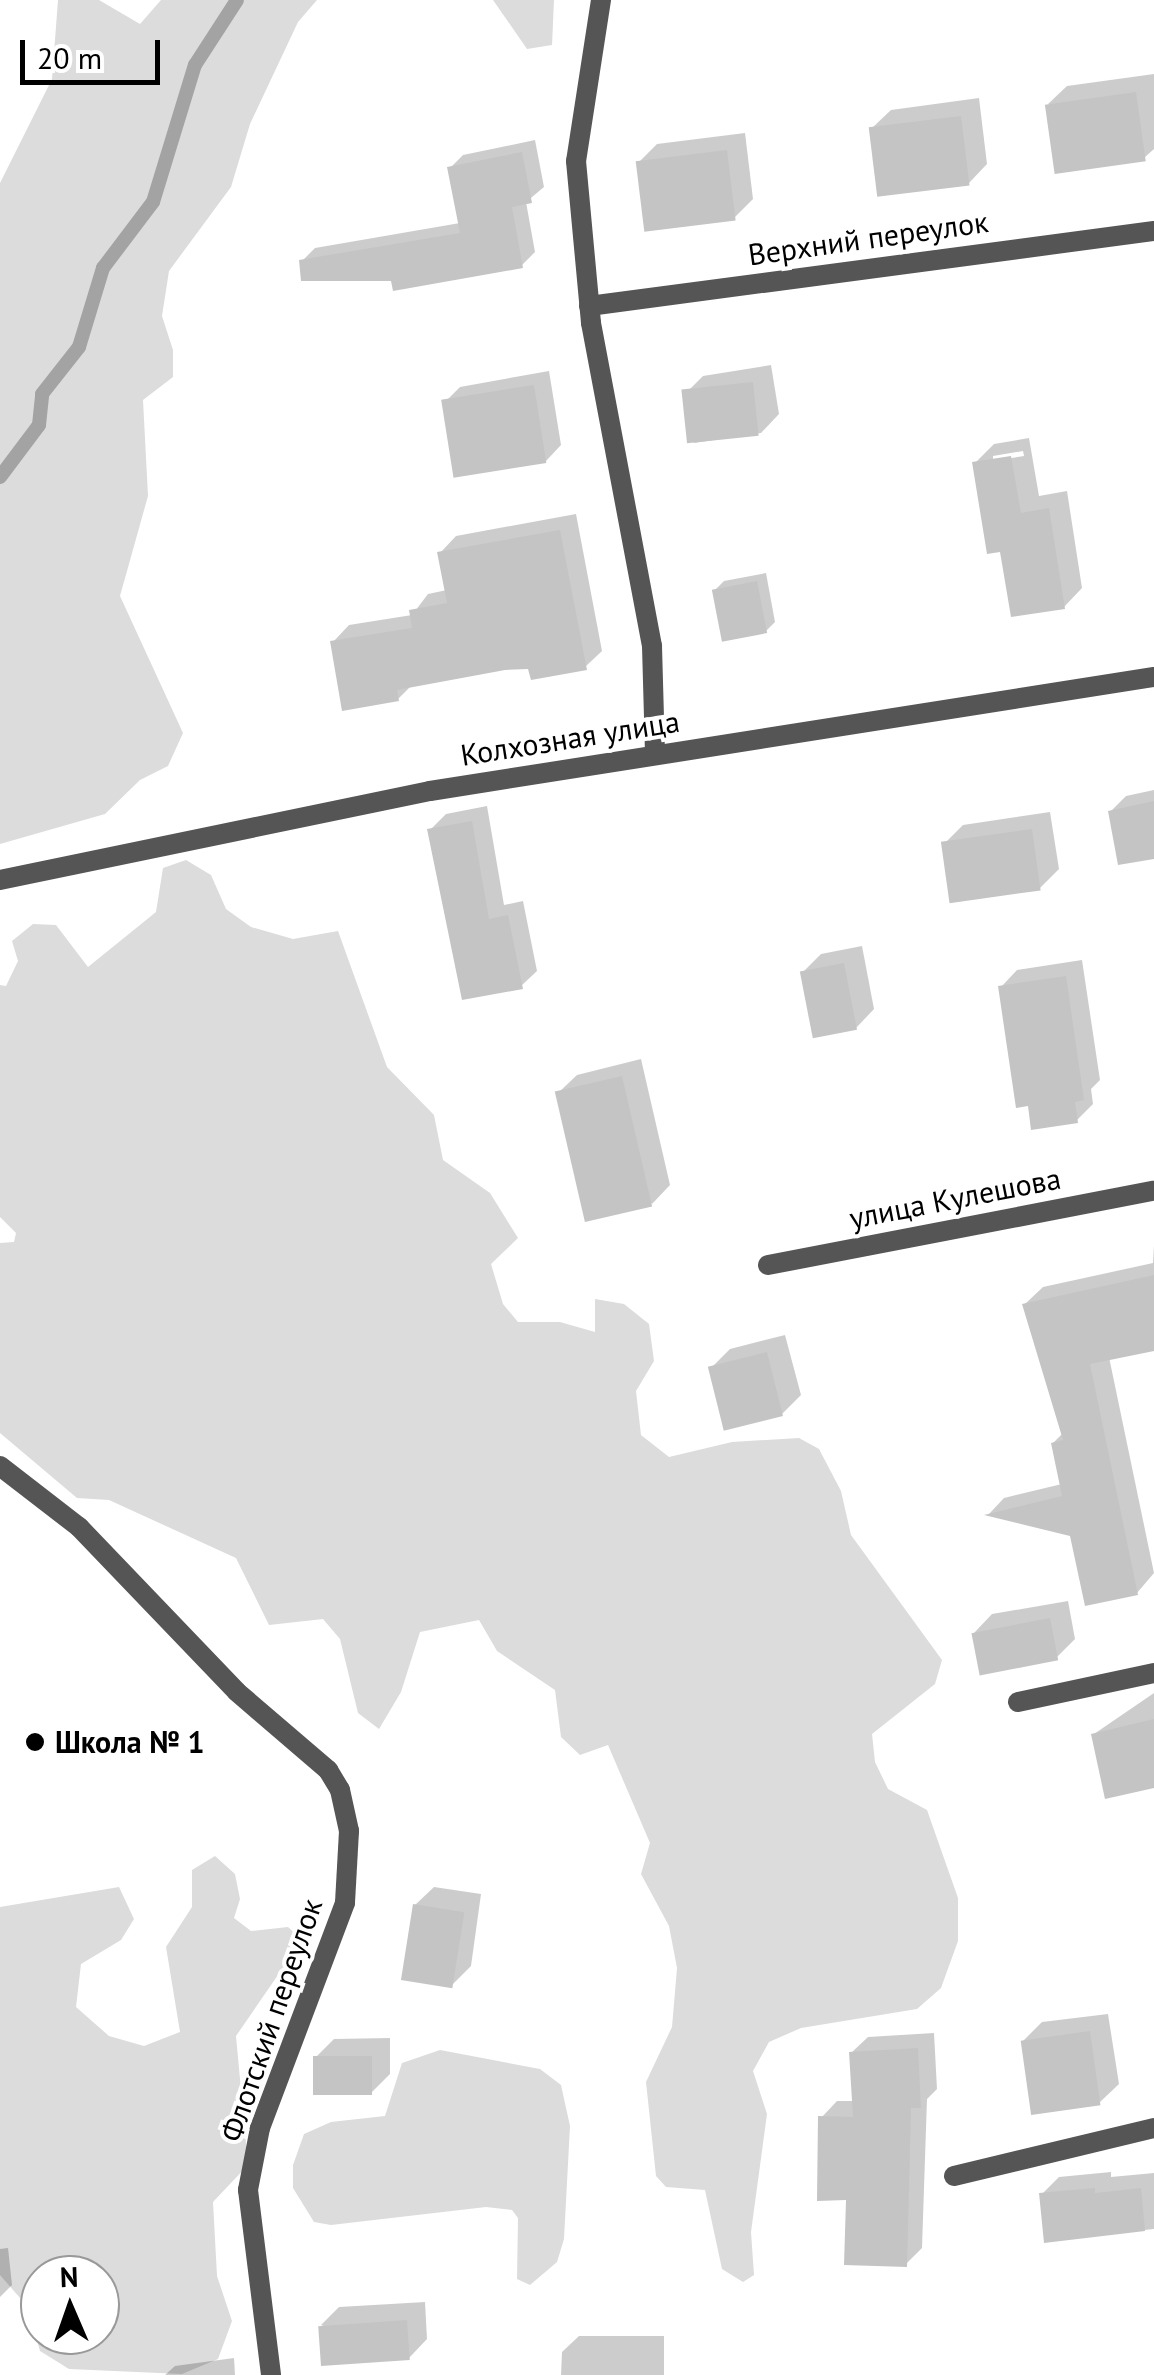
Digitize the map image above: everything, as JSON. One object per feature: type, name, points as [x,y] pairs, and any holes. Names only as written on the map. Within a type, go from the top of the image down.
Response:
[{"type":"street","points":[[601,0],[576,161],[590,306],[652,646],[656,754]]},
{"type":"street","name":"Верхний переулок","points":[[590,306],[1154,231]]},
{"type":"street","name":"Колхозная улица","points":[[0,880],[430,791],[1154,678]]},
{"type":"street","name":"улица Кулешова","points":[[768,1265],[1154,1191]]},
{"type":"street","name":"Флотский переулок","points":[[4,1466],[79,1526],[238,1692],[328,1770],[340,1790],[348,1832],[346,1903],[260,2128],[248,2190],[270,2375]]},
{"type":"street","points":[[1018,1702],[1154,1673]]},
{"type":"street","points":[[954,2176],[1154,2128]]},
{"type":"shaded area","points":[[58,0],[99,0],[140,24],[161,0],[317,0],[298,22],[250,124],[231,187],[169,271],[162,316],[173,350],[173,377],[143,400],[148,496],[120,596],[183,733],[168,766],[140,780],[105,814],[0,844],[0,183],[52,79]]},
{"type":"shaded area","points":[[493,0],[554,0],[552,45],[527,49]]},
{"type":"shaded area","points":[[186,860],[211,875],[226,909],[251,927],[293,939],[338,931],[387,1067],[434,1115],[443,1160],[490,1193],[518,1238],[491,1264],[503,1304],[518,1322],[560,1322],[595,1332],[595,1299],[624,1304],[649,1324],[654,1361],[636,1391],[641,1435],[669,1457],[732,1442],[799,1438],[819,1449],[841,1491],[851,1535],[942,1660],[935,1684],[872,1734],[875,1762],[888,1789],[927,1810],[958,1898],[958,1941],[941,1988],[917,2009],[801,2028],[769,2042],[753,2071],[767,2114],[751,2232],[754,2275],[743,2282],[722,2269],[705,2190],[666,2187],[656,2176],[646,2082],[672,2027],[677,1968],[669,1926],[641,1874],[650,1843],[608,1745],[580,1755],[561,1737],[555,1690],[497,1651],[479,1620],[420,1632],[401,1692],[379,1729],[358,1713],[340,1639],[323,1619],[269,1625],[236,1558],[109,1500],[77,1498],[0,1433],[0,1243],[14,1242],[16,1233],[0,1217],[0,985],[6,986],[18,961],[12,941],[33,924],[56,925],[88,967],[156,912],[163,868]]},
{"type":"shaded area","points":[[215,1856],[235,1874],[240,1899],[234,1918],[251,1931],[288,1927],[299,1937],[301,1958],[278,1975],[236,2036],[248,2165],[213,2202],[217,2276],[232,2321],[218,2359],[182,2374],[69,2369],[46,2355],[120,2355],[120,2255],[20,2255],[20,2298],[0,2275],[0,1907],[119,1887],[134,1919],[121,1940],[81,1964],[76,2007],[109,2036],[144,2046],[180,2032],[166,1947],[192,1907],[192,1870]]},
{"type":"shaded area","points":[[440,2050],[540,2069],[561,2085],[570,2126],[564,2239],[557,2262],[530,2285],[517,2279],[518,2218],[512,2210],[486,2207],[331,2225],[314,2222],[293,2188],[293,2165],[304,2134],[331,2122],[385,2116],[402,2063]]},
{"type":"building","points":[[1136,92],[1146,161],[1055,174],[1045,105]]},
{"type":"building","points":[[961,116],[970,185],[877,197],[869,127]]},
{"type":"building","points":[[727,150],[736,220],[644,232],[636,161]]},
{"type":"building","points":[[522,152],[532,203],[512,207],[523,268],[393,291],[391,281],[301,281],[299,260],[460,233],[447,167]]},
{"type":"building","points":[[753,382],[759,436],[687,443],[681,390]]},
{"type":"building","points":[[534,385],[546,463],[454,478],[441,400]]},
{"type":"building","points":[[1011,456],[1021,513],[1049,508],[1065,609],[1011,617],[1000,552],[987,554],[972,462]]},
{"type":"building","points":[[560,530],[587,670],[531,680],[528,669],[505,670],[397,690],[399,701],[342,711],[330,641],[412,628],[409,610],[447,603],[437,552]]},
{"type":"building","points":[[757,581],[767,633],[722,642],[712,590]]},
{"type":"building","points":[[1154,801],[1154,859],[1118,865],[1108,811]]},
{"type":"building","points":[[472,821],[489,919],[508,915],[523,989],[462,1000],[427,829]]},
{"type":"building","points":[[1032,829],[1041,890],[950,903],[941,842]]},
{"type":"building","points":[[844,963],[857,1030],[813,1038],[800,972]]},
{"type":"building","points":[[1066,976],[1084,1100],[1075,1102],[1078,1123],[1031,1130],[1028,1106],[1016,1108],[998,986]]},
{"type":"building","points":[[622,1076],[652,1207],[585,1222],[555,1092]]},
{"type":"building","points":[[1154,1275],[1154,1351],[1090,1364],[1138,1595],[1085,1606],[1070,1536],[984,1515],[1062,1496],[1051,1443],[1063,1440],[1022,1304]]},
{"type":"building","points":[[767,1352],[783,1416],[724,1431],[708,1367]]},
{"type":"building","points":[[1050,1618],[1058,1660],[980,1675],[971,1633]]},
{"type":"building","points":[[1154,1719],[1154,1788],[1105,1799],[1091,1734]]},
{"type":"building","points":[[413,1904],[464,1912],[452,1988],[401,1980]]},
{"type":"building","points":[[1090,2031],[1100,2105],[1031,2115],[1021,2041]]},
{"type":"building","points":[[918,2048],[921,2108],[911,2108],[907,2267],[844,2265],[846,2200],[817,2201],[818,2116],[853,2117],[849,2052]]},
{"type":"building","points":[[313,2056],[372,2056],[372,2095],[313,2095]]},
{"type":"building","points":[[1095,2188],[1095,2193],[1141,2188],[1145,2231],[1044,2243],[1039,2193]]},
{"type":"building","points":[[407,2320],[410,2360],[321,2366],[318,2326]]},
{"type":"waterway","points":[[0,477],[39,425],[42,394],[79,347],[103,268],[153,202],[195,65],[237,0]]},
{"type":"place","name":"Школа № 1","points":[[35,1742]]}]
